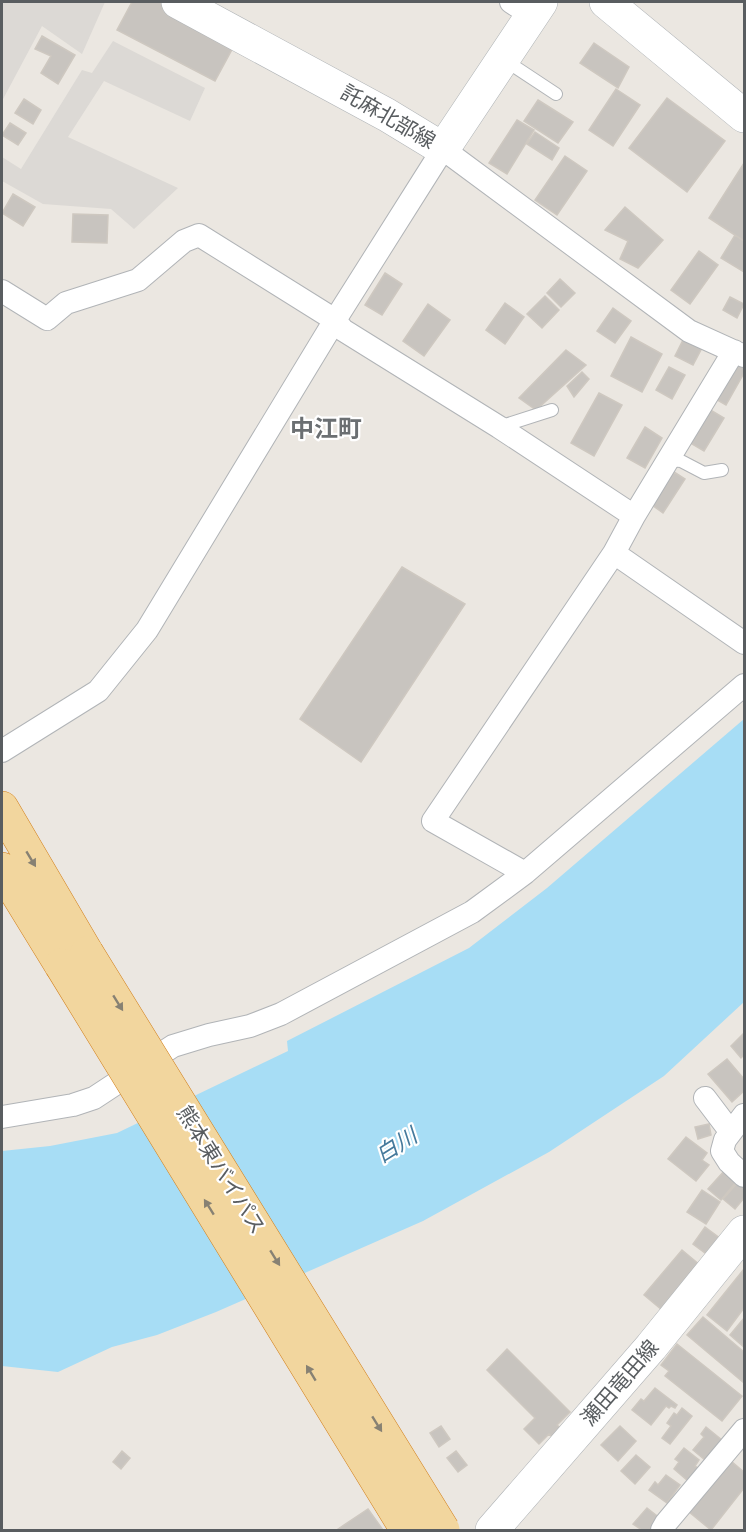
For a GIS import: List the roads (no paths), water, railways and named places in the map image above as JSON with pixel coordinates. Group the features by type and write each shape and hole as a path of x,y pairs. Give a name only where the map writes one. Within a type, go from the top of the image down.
{"highway":[{"name":"熊本東バイパス","path":"2,808 74,959 407,1530"},
{"name":"熊本東バイパス","path":"2,869 74,959 443,1530"}],"main road":[{"name":"託麻北部線","path":"178,2 387,115 443,149 502,59 528,6"},
{"path":"606,2 744,116"},
{"name":"瀬田竜田線","path":"492,1530 651,1347 744,1232"}],"street":[{"path":"2,751 98,691 147,630 335,320 443,149 688,331 739,354 668,459 614,553 433,821 525,873"},
{"path":"2,291 47,319 66,303 138,280 184,241 199,236 335,320 343,330 499,427 634,516"},
{"path":"614,553 744,643"},
{"path":"2,1117 73,1105 94,1098 173,1046 250,1026 281,1014 472,912 525,873 744,685"},
{"path":"705,1098 737,1123 725,1140 723,1151 729,1162 744,1176"},
{"path":"662,1530 744,1430"}],"lane":[{"path":"502,59 556,94"},
{"path":"499,427 552,410"},
{"path":"668,459 681,461 704,473 722,470"}],"water":[{"name":"白川","path":"744,719 744,1002 664,1076 549,1152 423,1221 216,1312 157,1335 112,1347 58,1372 2,1366 2,1151 50,1146 117,1133 288,1051 287,1041 469,948 547,888"}],"district":[{"name":"中江町","path":"326,429"}]}
